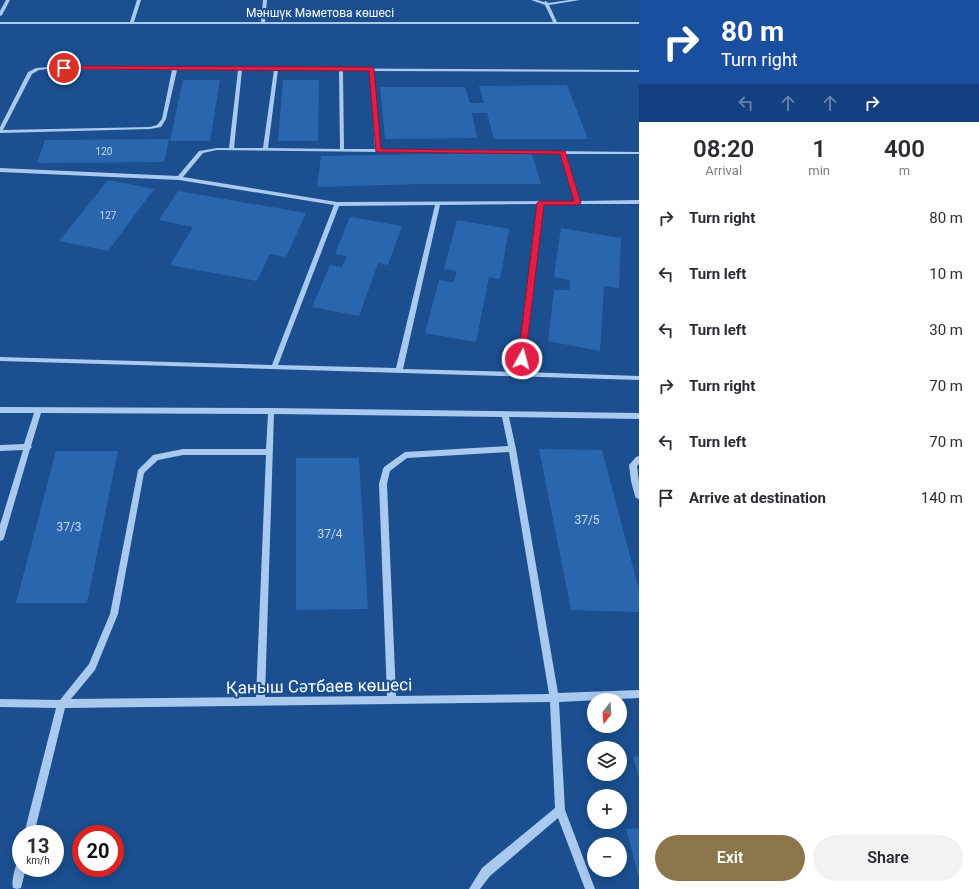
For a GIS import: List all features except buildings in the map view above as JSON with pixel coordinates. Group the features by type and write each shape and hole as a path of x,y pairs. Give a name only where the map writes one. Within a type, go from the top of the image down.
{"street":[{"path":"0,15 8,0"},
{"path":"132,23 139,0"},
{"path":"263,23 265,0"},
{"path":"533,0 546,2 578,0"},
{"path":"546,2 556,23"},
{"name":"Мәншүк Мәметова көшесі","path":"0,23 639,23"},
{"path":"175,68 164,119 159,126 150,128 0,132 30,74 38,69 48,68 175,68 276,68 639,71"},
{"path":"231,150 240,68"},
{"path":"265,150 276,68"},
{"path":"341,69 342,150"},
{"path":"372,69 378,151"},
{"path":"179,178 201,152 217,149 639,153"},
{"path":"563,152 578,203"},
{"path":"0,170 179,178 337,204 639,202"},
{"path":"520,374 540,203"},
{"path":"274,367 337,204"},
{"path":"399,371 438,204"},
{"path":"0,359 639,378"},
{"path":"0,410 271,411 639,416"},
{"path":"0,538 38,410"},
{"path":"260,702 271,411"},
{"path":"505,415 554,698 560,810 590,889"},
{"path":"0,448 28,447"},
{"path":"392,700 383,484 387,469 405,455 512,449"},
{"path":"31,825 62,704 92,667 114,614 140,472 156,457 183,452 270,452"},
{"path":"639,459 633,465 634,481 639,496"},
{"name":"Қаныш Сәтбаев көшесі","path":"0,704 554,698 639,694"},
{"path":"474,889 486,872 560,810"},
{"path":"16,884 18,877"}],"route":[{"path":"64,68 372,69 378,151 563,152 578,203 540,203 522,359"}]}
